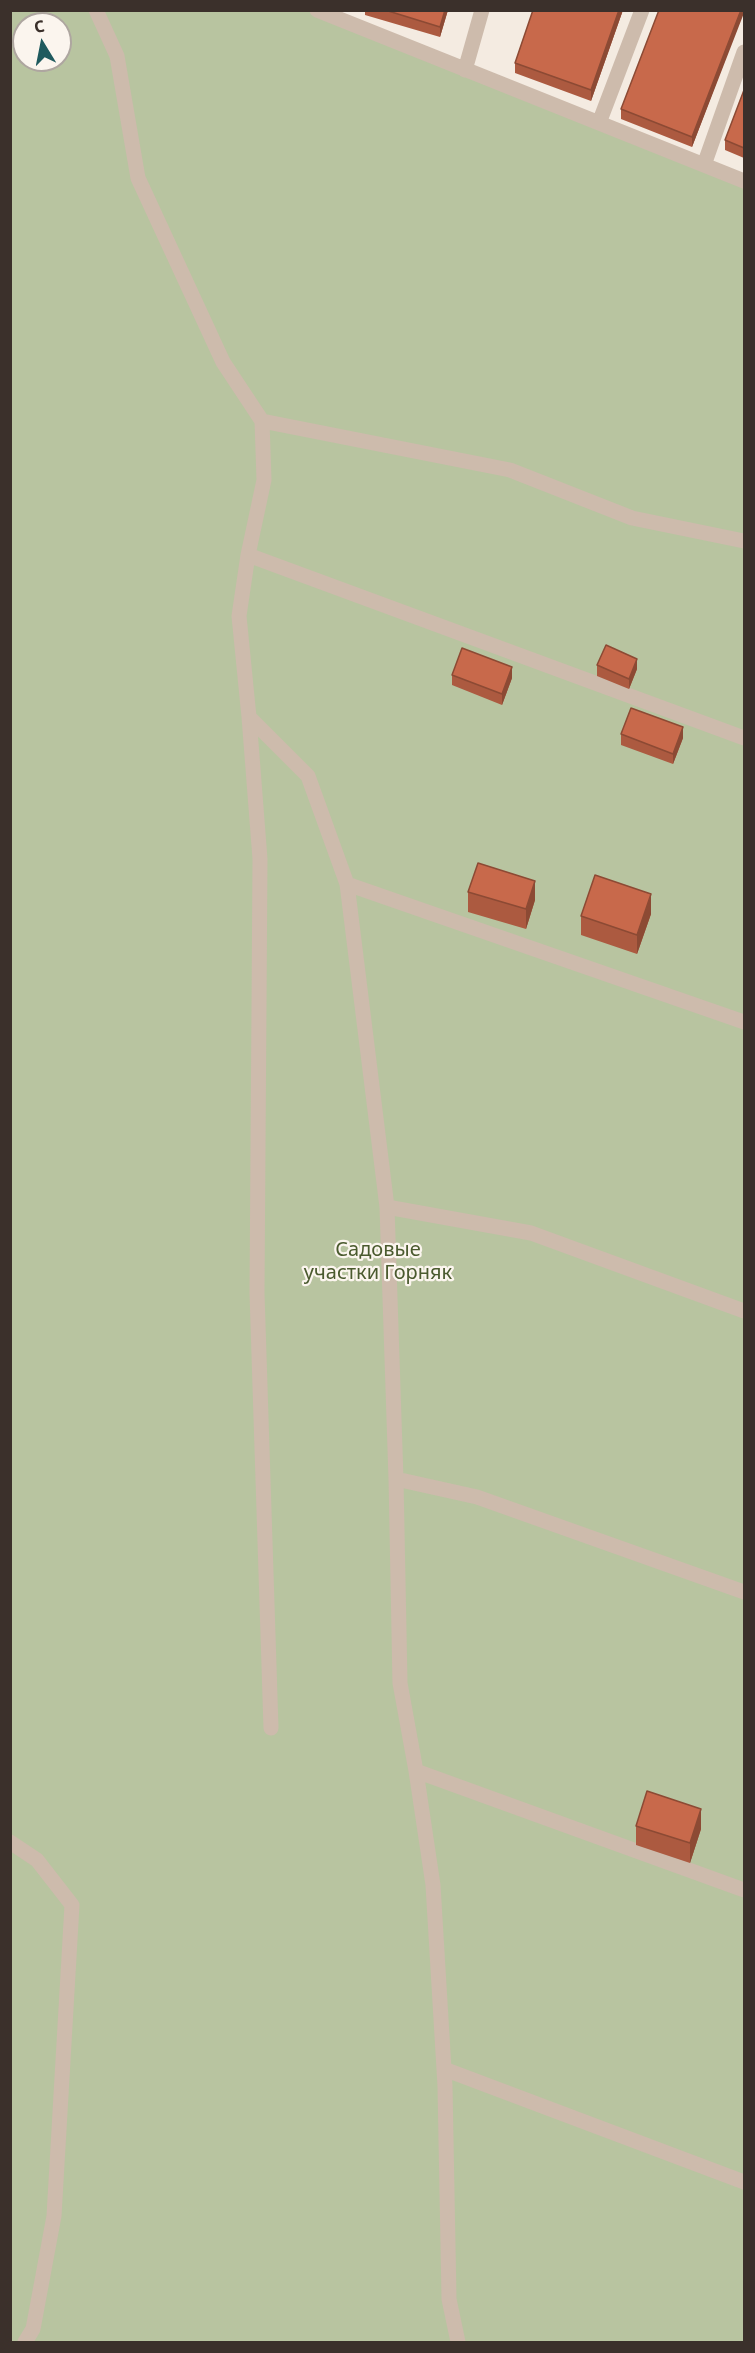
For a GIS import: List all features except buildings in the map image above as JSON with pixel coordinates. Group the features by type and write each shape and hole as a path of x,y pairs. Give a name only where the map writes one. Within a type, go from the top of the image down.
{"lane":[{"path":"96,10 117,56 138,177 223,362 262,421 264,480 248,555 239,616 261,859 257,1293 271,1728"},
{"path":"317,10 344,16 465,70 744,181"},
{"path":"465,70 482,10"},
{"path":"599,123 642,10"},
{"path":"704,165 744,52"},
{"path":"262,421 510,470 632,518 744,542"},
{"path":"248,555 744,738"},
{"path":"249,717 308,776 347,884 387,1207 400,1683 433,1885 444,2069 448,2300 458,2343"},
{"path":"347,884 744,1022"},
{"path":"387,1207 531,1233 744,1311"},
{"path":"396,1479 477,1497 744,1592"},
{"path":"416,1771 744,1890"},
{"path":"10,1842 37,1860 72,1905 54,2216 33,2329 25,2343"},
{"path":"444,2069 744,2182"}],"green space":[{"name":"Садовые участки Горняк","path":"11,11 317,11 744,181 744,2342 11,2342"}]}
